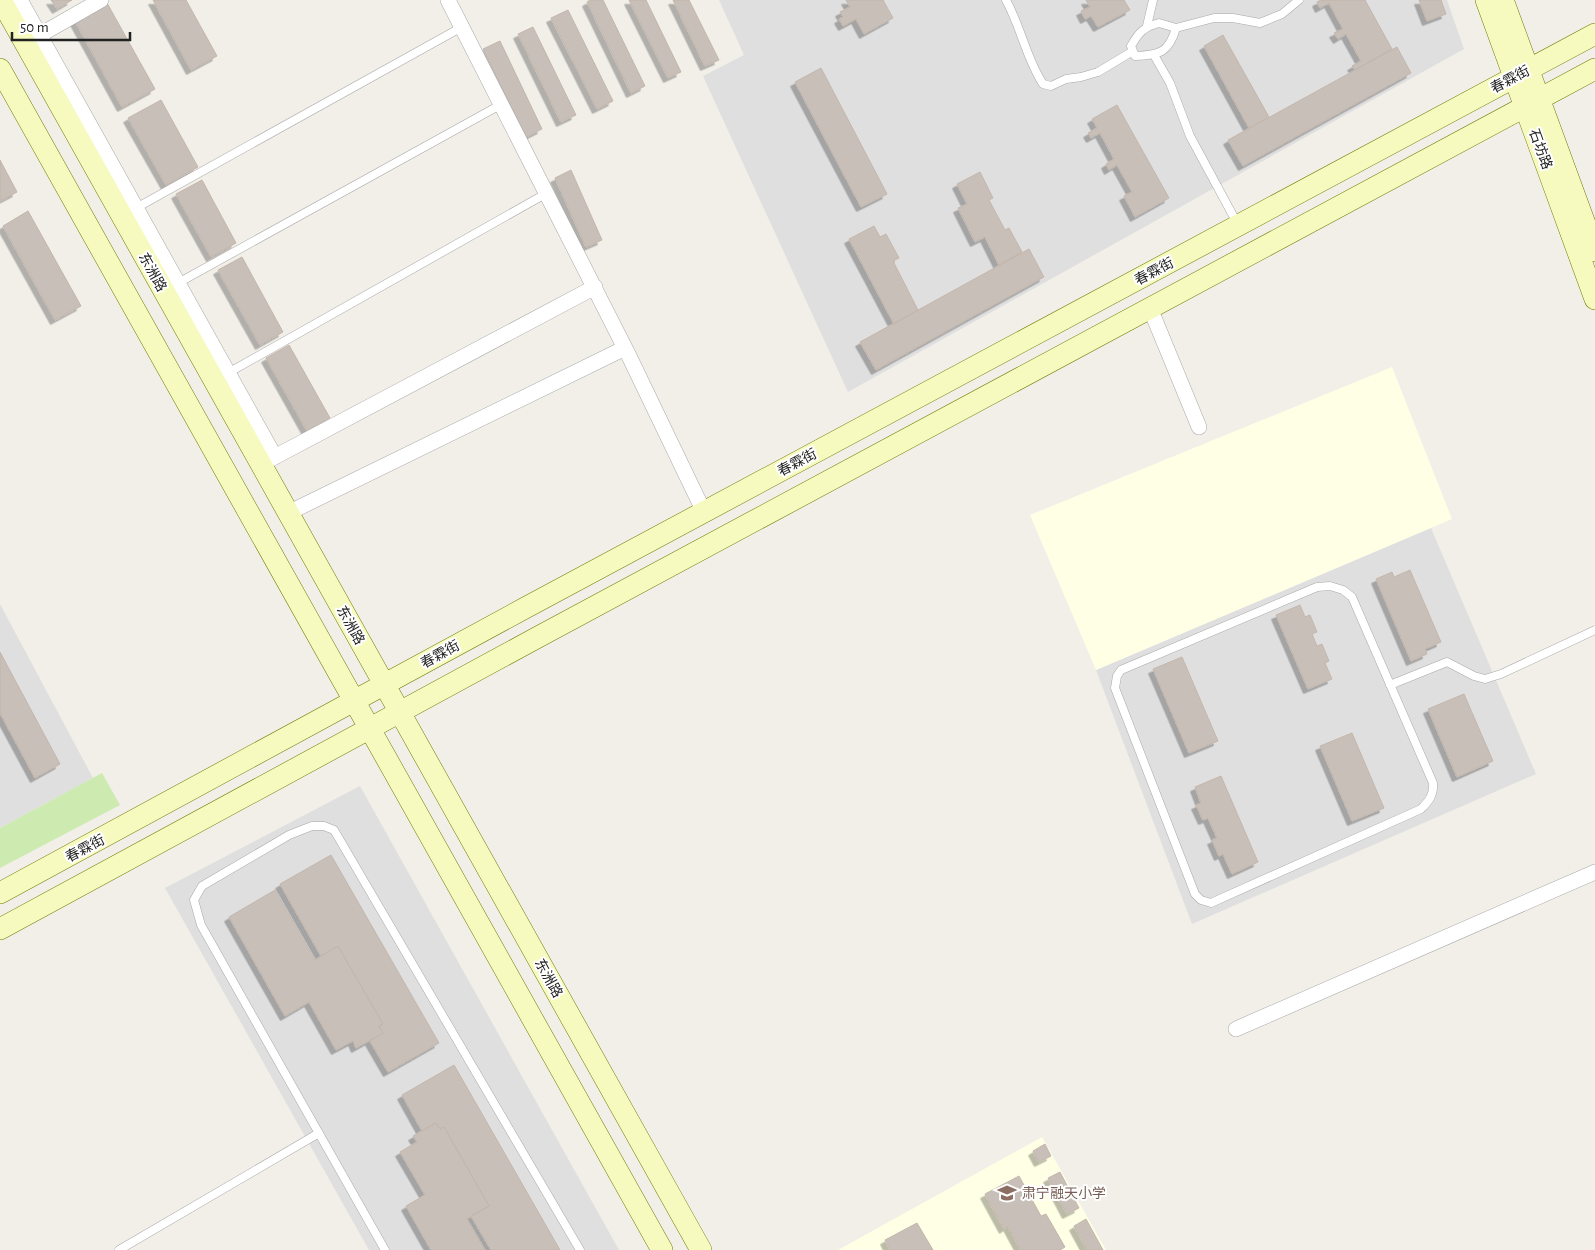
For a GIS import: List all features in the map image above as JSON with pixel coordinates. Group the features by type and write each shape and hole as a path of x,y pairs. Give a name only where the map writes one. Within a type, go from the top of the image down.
{"main road":[{"name":"东洲路","path":"1,0 32,40 268,460 288,513 701,1250"},
{"name":"石坊路","path":"1486,0 1521,73 1532,103 1595,299"},
{"name":"石坊路","path":"1503,0 1521,73"},
{"name":"春霖街","path":"0,893 704,512 1595,34"},
{"path":"0,69 662,1250"},
{"path":"0,929 1595,69"},
{"name":"石坊路","path":"1532,103 1595,251"}],"street":[{"path":"20,0 32,40 136,208 228,373 268,460 595,287"},
{"path":"32,40 102,0"},
{"path":"454,2 462,27 626,348 704,512"},
{"path":"1150,308 1199,427"},
{"path":"288,513 626,348"},
{"path":"1236,1029 1595,872"}],"lane":[{"path":"1006,0 1024,38 1032,68 1043,84 1051,86 1066,79 1098,72 1133,51"},
{"path":"1148,26 1153,0"},
{"path":"1176,28 1173,41 1166,48 1154,55 1135,56 1131,46 1138,35 1148,26 1159,23 1176,28 1214,18 1234,18 1260,23 1282,14 1299,0"},
{"path":"136,208 462,27"},
{"path":"1154,55 1170,83 1190,136 1238,225"},
{"path":"178,283 502,104"},
{"path":"228,373 547,193"},
{"path":"1330,586 1343,590 1352,597 1390,685 1433,783 1430,800 1421,809 1211,903 1201,900 1196,894 1115,688 1117,676 1121,670 1317,587 1330,586"},
{"path":"1390,685 1447,662 1474,676 1485,679 1501,674 1595,630"},
{"path":"385,1250 201,924 194,900 202,886 289,835 312,826 324,826 334,830 580,1250"},
{"path":"118,1250 319,1133"}],"shaded area":[{"path":"719,0 1447,0 1464,49 848,392 703,76 744,55"},
{"path":"1392,367 1452,519 1096,670 1030,515"},
{"path":"1431,528 1536,774 1192,924 1096,670"},
{"path":"0,604 93,778 0,828"},
{"path":"360,786 619,1250 369,1250 165,888"},
{"name":"肃宁融天小学","path":"1042,1137 1106,1250 838,1250"}],"green space":[{"path":"102,773 120,805 0,868 0,828"}],"building":[{"path":"51,0 72,0 57,9"},
{"path":"153,0 186,0 217,56 191,70"},
{"path":"590,0 603,0 645,86 631,93 587,2"},
{"path":"629,0 646,0 681,72 668,78"},
{"path":"673,0 689,0 719,60 705,66"},
{"path":"846,0 883,0 893,18 864,34 856,19 843,26 839,19 843,17 840,12 850,7"},
{"path":"1086,0 1124,0 1130,10 1098,27 1091,16 1085,19 1081,11 1090,7"},
{"path":"1321,0 1365,0 1392,49 1355,70 1352,66 1361,61 1346,34 1338,39 1334,33 1343,29 1329,3 1320,8 1317,2"},
{"path":"1419,0 1441,0 1446,14 1427,21"},
{"path":"107,3 155,89 122,107 75,21"},
{"path":"568,10 613,101 597,109 551,18"},
{"path":"533,27 576,115 561,122 518,34"},
{"path":"1223,35 1269,117 1249,128 1204,46"},
{"path":"500,41 542,129 526,137 483,49"},
{"path":"1397,47 1411,73 1243,166 1228,140"},
{"path":"821,68 887,194 861,207 795,82"},
{"path":"161,100 198,167 166,185 128,118"},
{"path":"1117,105 1169,198 1135,217 1124,196 1132,192 1117,165 1109,170 1106,164 1114,159 1100,133 1091,138 1088,133 1097,128 1092,119"},
{"path":"0,160 17,192 0,201"},
{"path":"571,170 602,240 586,247 555,178"},
{"path":"980,172 993,198 989,200 1005,230 1009,228 1022,252 999,265 985,237 975,242 958,208 967,204 957,184"},
{"path":"202,180 236,243 211,257 176,194"},
{"path":"28,211 81,306 55,320 3,226"},
{"path":"874,226 880,237 886,234 899,258 893,261 918,310 894,324 849,239"},
{"path":"1029,249 1044,277 876,370 860,342"},
{"path":"242,257 283,332 260,345 218,270"},
{"path":"289,345 330,418 307,431 266,358"},
{"path":"1410,570 1441,642 1425,649 1427,654 1411,661 1376,579 1392,572 1394,577"},
{"path":"1300,605 1305,617 1310,615 1317,632 1312,634 1317,646 1322,644 1329,661 1325,663 1332,679 1308,689 1276,615"},
{"path":"0,652 60,764 35,778 0,713"},
{"path":"1182,657 1218,741 1189,753 1153,669"},
{"path":"1464,694 1493,761 1457,777 1428,709"},
{"path":"1352,733 1384,808 1352,821 1320,746"},
{"path":"1221,776 1258,862 1232,874 1223,854 1219,856 1212,840 1217,838 1208,818 1203,820 1196,805 1201,803 1195,787"},
{"path":"331,855 439,1043 388,1072 370,1041 383,1033 379,1026 383,1024 338,946 321,956 280,884"},
{"path":"275,890 315,960 338,946 383,1024 379,1026 383,1033 356,1048 353,1041 336,1050 309,1002 285,1016 229,917"},
{"path":"454,1065 560,1250 491,1250 471,1216 489,1206 444,1127 440,1129 436,1123 422,1131 402,1095"},
{"path":"436,1123 440,1129 444,1127 489,1206 467,1219 485,1250 431,1250 406,1206 425,1195 400,1152 417,1142 413,1136"},
{"path":"1045,1144 1051,1156 1039,1162 1033,1151"},
{"path":"1060,1172 1079,1208 1067,1214 1048,1178"},
{"path":"1019,1176 1041,1216 1046,1214 1065,1247 1060,1250 1021,1250 1008,1226 1004,1229 985,1194"},
{"path":"1086,1219 1103,1250 1087,1250 1074,1226"},
{"path":"917,1223 933,1250 890,1250 885,1240"}],"place":[{"name":"肃宁融天小学","path":"1007,1193"}]}
